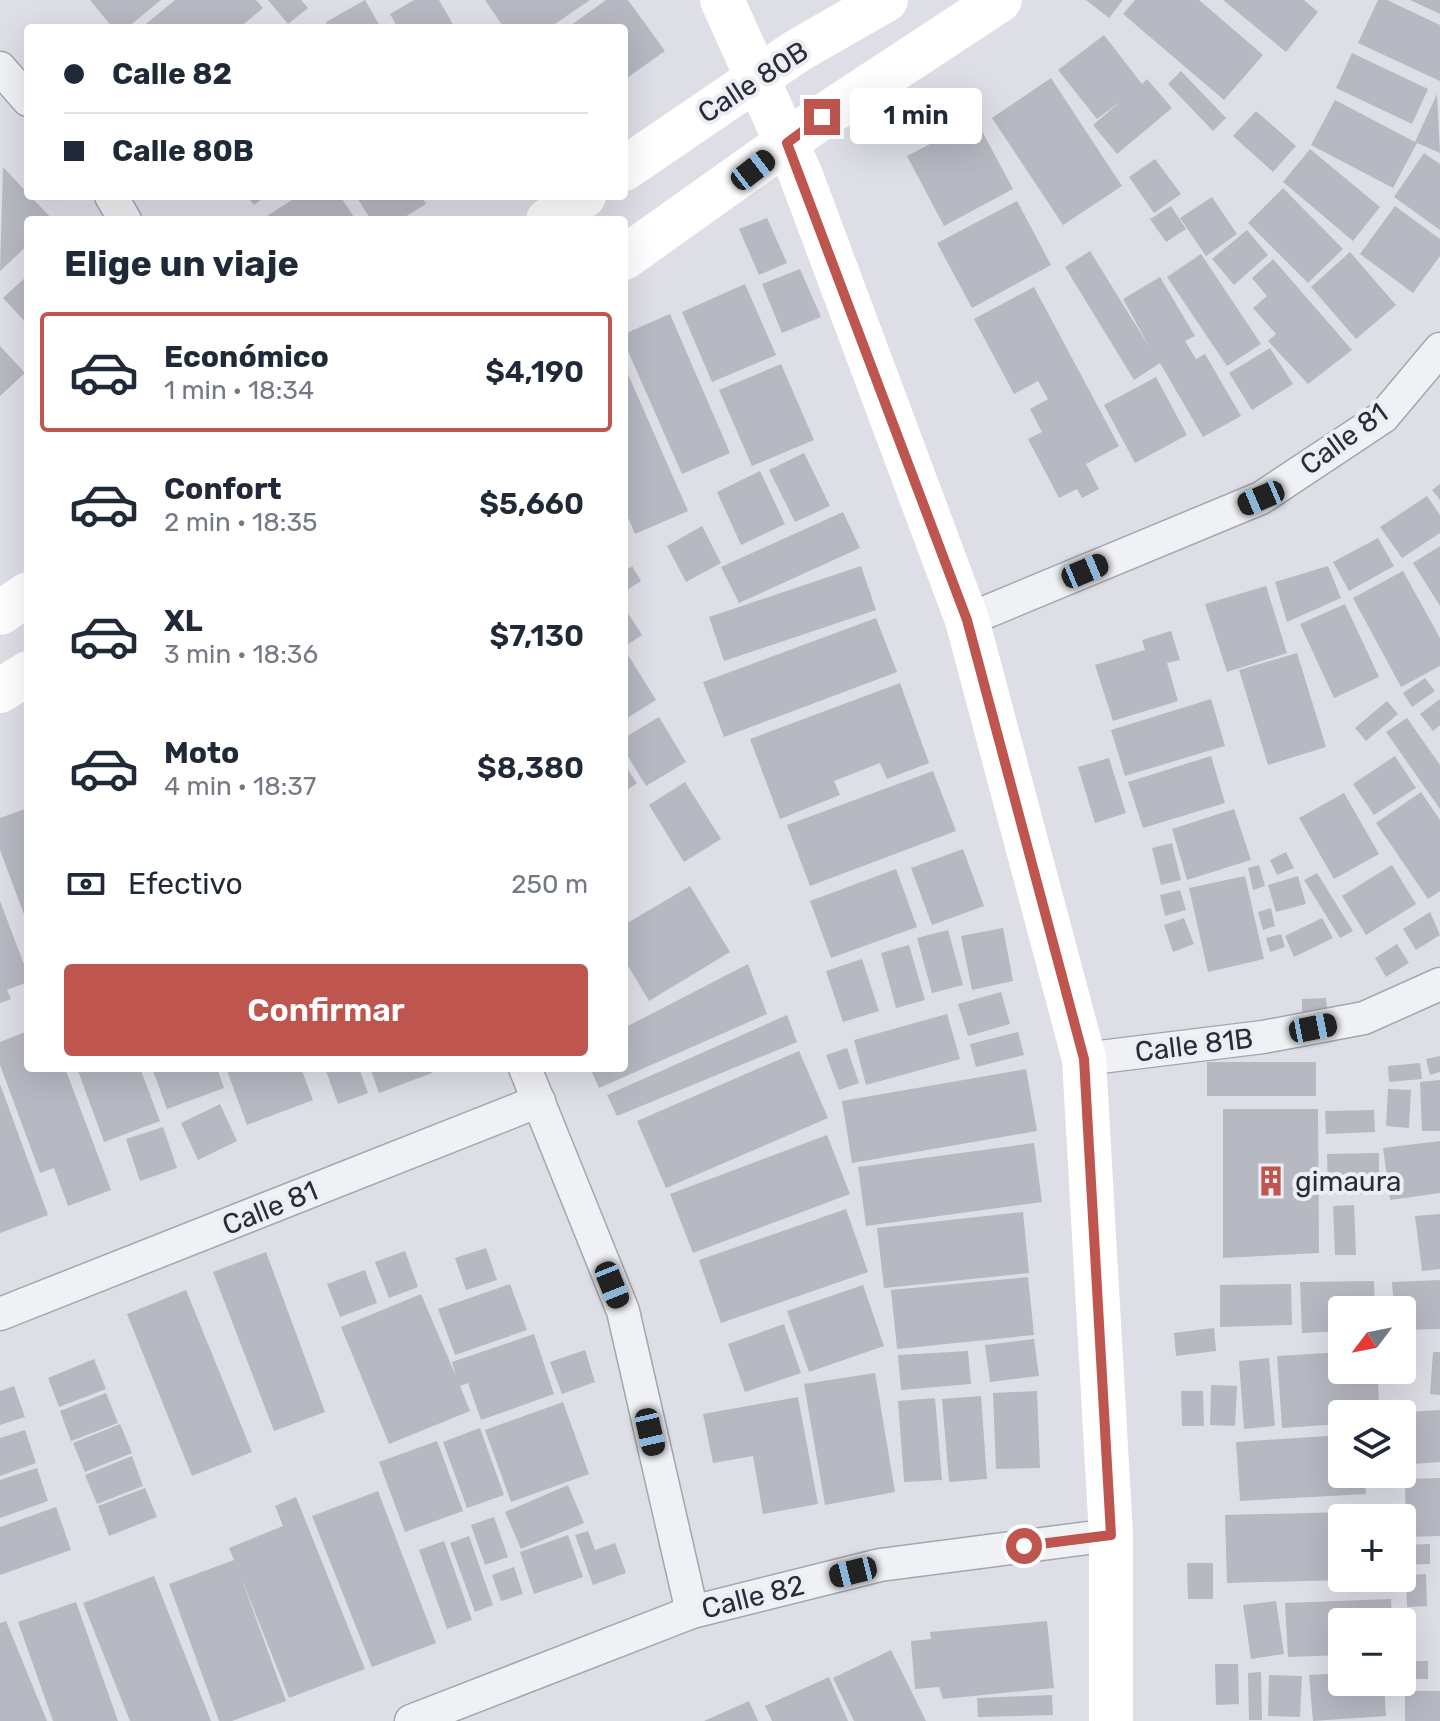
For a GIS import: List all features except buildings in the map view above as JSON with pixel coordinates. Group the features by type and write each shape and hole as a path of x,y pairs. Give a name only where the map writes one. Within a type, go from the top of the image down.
{"street":[{"path":"722,0 787,143 967,620 1084,1059 1111,1535 1111,1721"},
{"name":"Calle 80B","path":"628,166 758,78 886,0"},
{"path":"628,255 787,143 1000,0"},
{"path":"0,68 24,95"},
{"path":"554,216 578,200"},
{"name":"Calle 81","path":"967,620 1261,498 1383,417 1440,349"},
{"path":"0,613 24,597"},
{"path":"0,691 24,676"},
{"name":"Calle 81B","path":"1084,1059 1263,1037 1364,1018 1440,984"},
{"path":"527,1072 623,1311 692,1612"},
{"name":"Calle 81","path":"0,1314 539,1101"},
{"name":"Calle 82","path":"411,1721 692,1612 880,1565 1111,1535"}],"place":[{"name":"gimaura","path":"1271,1181"}],"route":[{"path":"822,117 787,143 967,620 1084,1059 1111,1535 1024,1546"}]}
